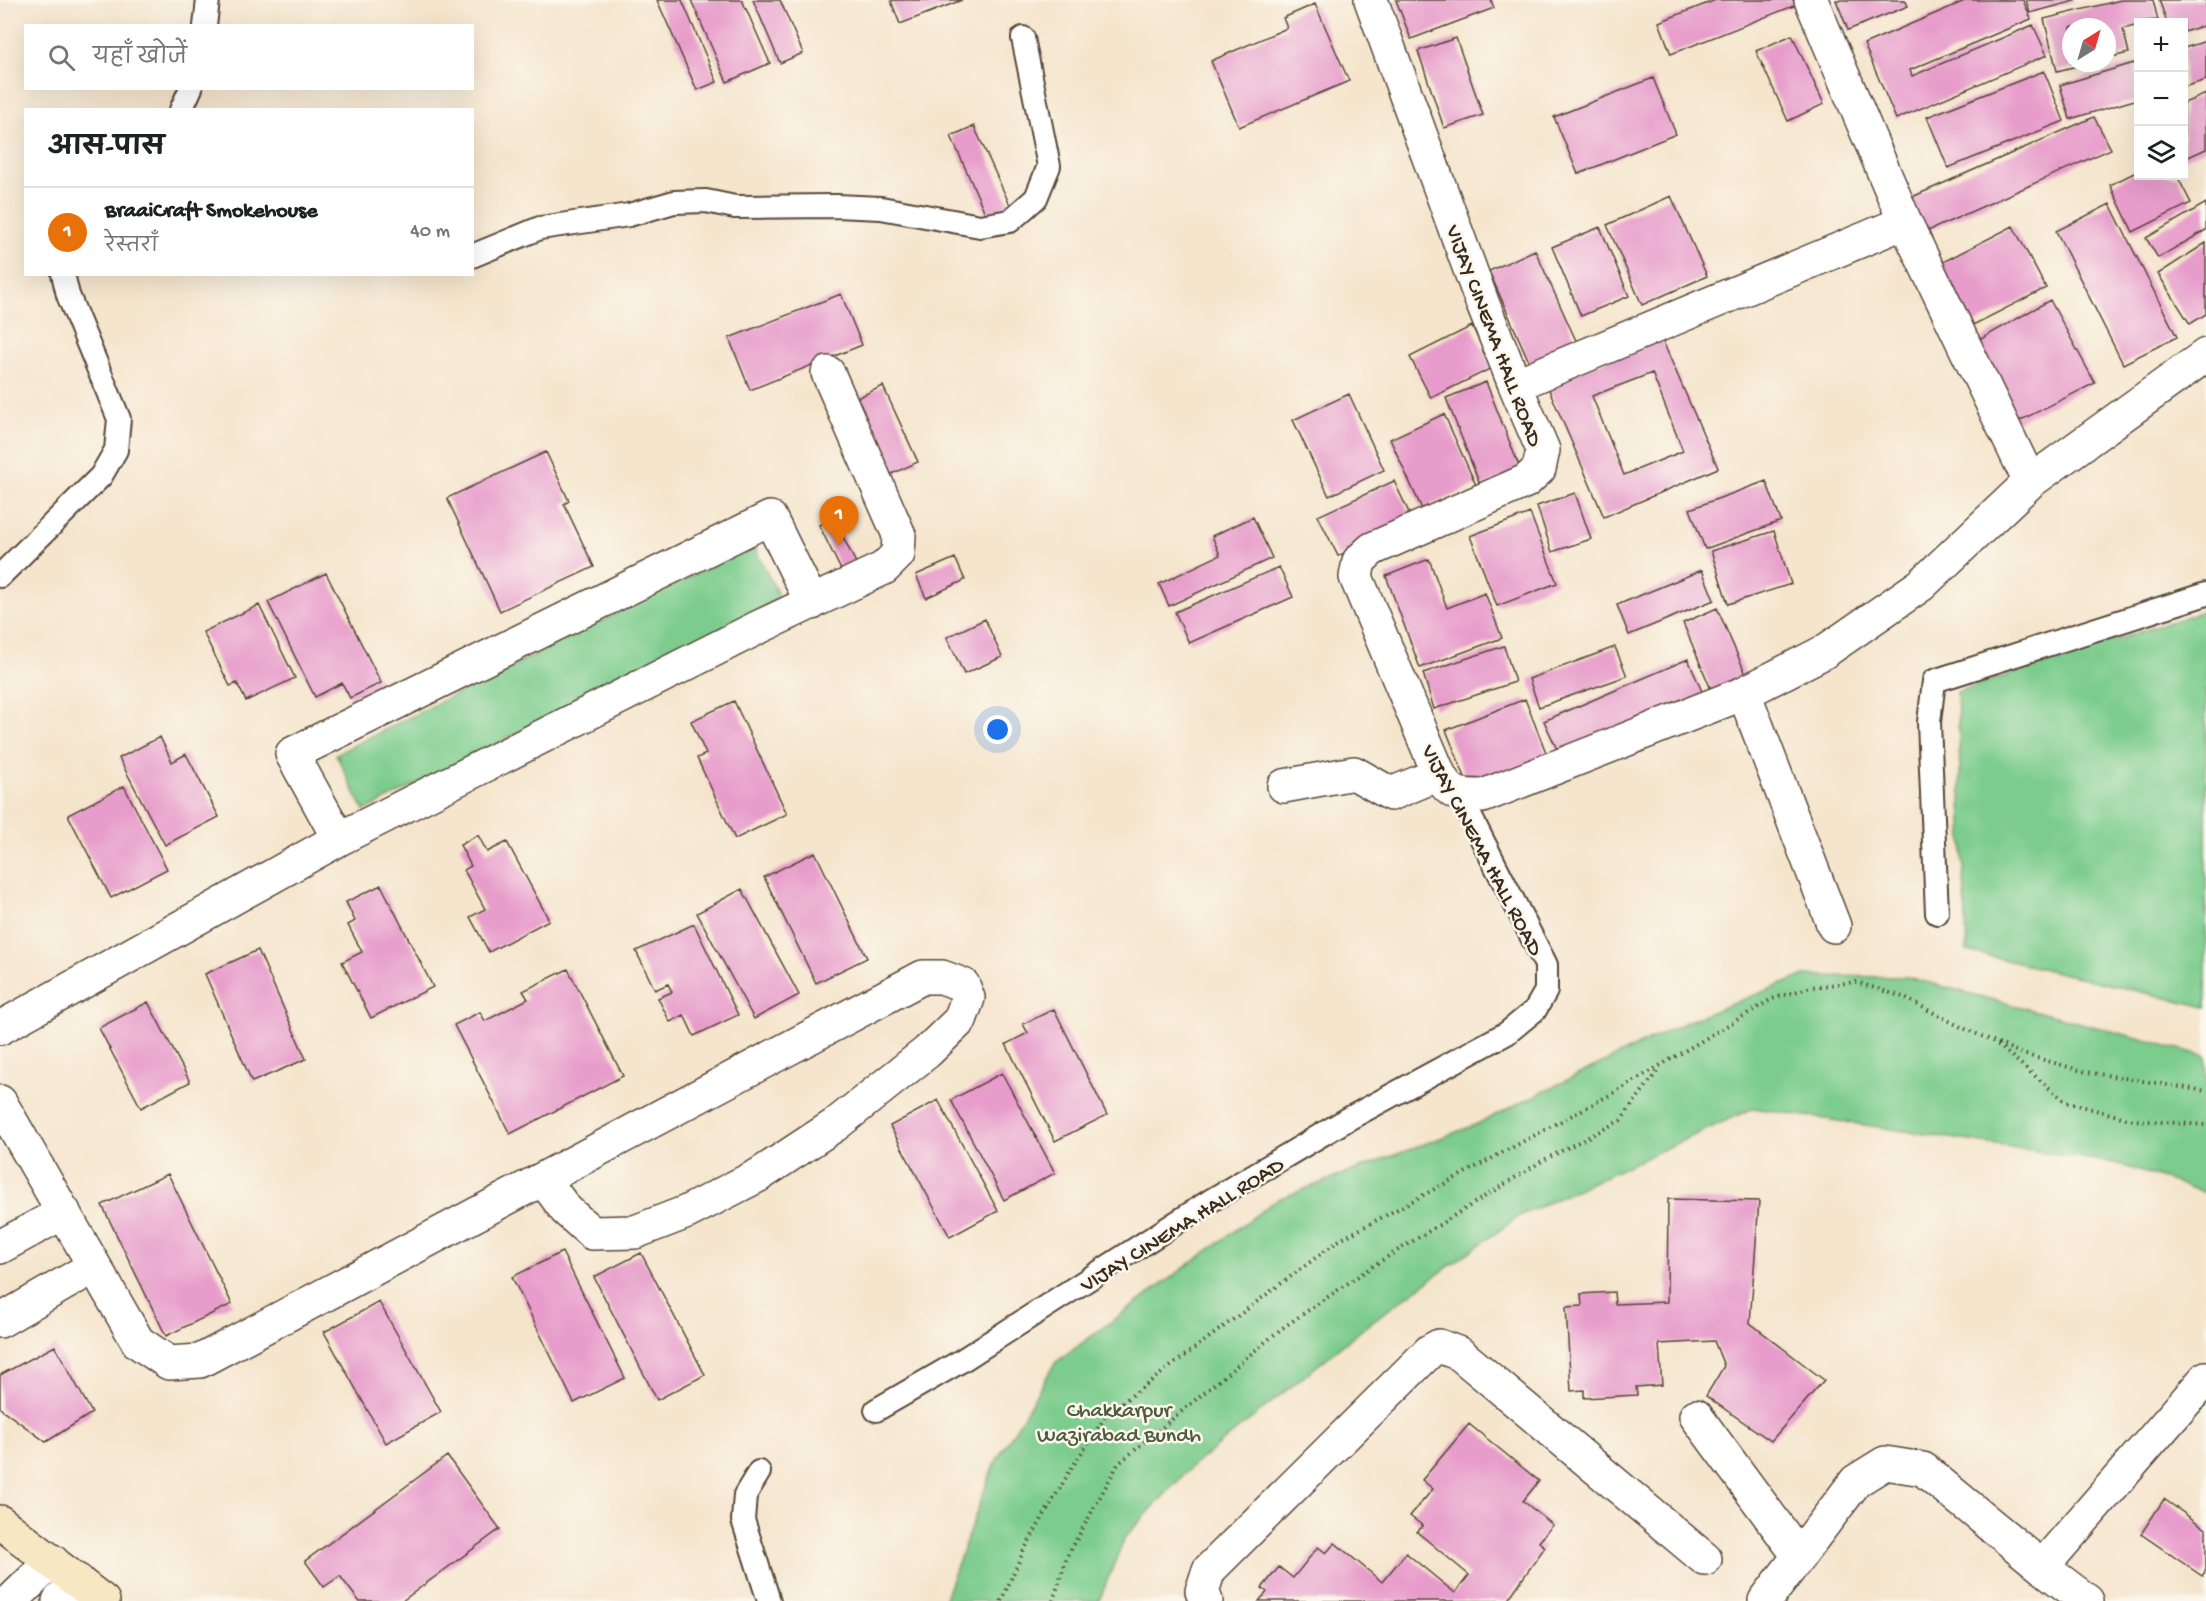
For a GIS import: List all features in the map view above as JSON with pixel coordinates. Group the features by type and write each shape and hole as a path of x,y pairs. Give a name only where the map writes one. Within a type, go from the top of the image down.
{"main road":[{"path":"0,1522 52,1561 69,1591 103,1601"}],"street":[{"name":"VIJAY CINEMA HALL ROAD","path":"1371,0 1515,385 1543,450 1539,469 1526,481 1372,549 1359,561 1356,577 1450,785"},
{"path":"1811,0 1905,222 2030,482"},
{"path":"1515,385 1905,222"},
{"path":"1284,786 1354,773 1391,794 1450,785 1483,796 1744,693 1824,652 1921,585 2030,482 2206,355"},
{"path":"0,1028 339,839 757,628 884,568 898,554 899,535 828,372"},
{"path":"339,839 292,754 770,518 812,603"},
{"path":"1744,693 1834,926"},
{"path":"0,1102 138,1342 169,1363 201,1361 543,1179 923,977 942,977 963,985 968,998 960,1020 927,1052 835,1125 759,1175 687,1212 635,1232 592,1233 566,1210 543,1179"},
{"path":"0,1247 64,1212"},
{"path":"0,1321 93,1267"},
{"path":"1206,1601 1202,1591 1209,1570 1430,1351 1439,1346 1460,1354 1706,1559"},
{"path":"2042,1568 2206,1378"},
{"path":"1696,1416 1799,1556"},
{"path":"1765,1601 1856,1481 1885,1463 1923,1469 2042,1568 2087,1601"},
{"path":"11,1601 52,1561"}],"lane":[{"path":"205,24 208,0"},
{"path":"474,255 540,228 629,215 674,202 706,201 735,207 881,208 980,226 1010,221 1036,198 1049,166 1023,38"},
{"path":"182,108 190,90"},
{"path":"0,576 100,476 116,450 119,419 68,295 63,276"},
{"path":"1937,913 1929,722 1934,681 2206,594"},
{"name":"VIJAY CINEMA HALL ROAD","path":"876,1410 961,1361 1210,1201 1348,1119 1507,1033 1535,1010 1546,991 1546,965 1450,785"},
{"path":"759,1472 745,1495 743,1520 768,1601"}],"path":[{"path":"1001,1601 1024,1550 1071,1469 1107,1414 1338,1241 1661,1066 1772,999 1811,987 1856,982 1903,997 2023,1054 2086,1072 2206,1091"},
{"path":"1993,1041 2066,1102 2133,1120 2206,1125"},
{"path":"1053,1601 1067,1557 1118,1464 1281,1329 1376,1264 1542,1161 1621,1120 1661,1066"}],"green space":[{"path":"753,545 780,599 364,811 336,754"},
{"path":"2206,610 2206,1007 1967,951 1957,692"},
{"name":"Chakkarpur Wazirabad Bundh","path":"1803,976 1907,977 2206,1056 2206,1193 2115,1163 1753,1108 1521,1215 1374,1320 1190,1468 1125,1537 1099,1601 944,1601 994,1465 1055,1363 1278,1199 1475,1125 1686,1022"}],"building":[{"path":"657,0 682,0 717,82 697,90"},
{"path":"691,0 742,0 770,63 727,82"},
{"path":"753,0 780,0 803,53 780,63"},
{"path":"962,0 900,24 891,1"},
{"path":"1396,0 1491,0 1494,8 1411,39"},
{"path":"1716,0 1794,0 1796,5 1671,54 1659,22"},
{"path":"1836,0 1905,0 1908,6 1848,30"},
{"path":"1967,0 2023,0 2031,19 1910,70 1912,76 2033,25 2047,55 1896,119 1864,44"},
{"path":"2026,0 2075,0 2075,1 2030,13"},
{"path":"2121,0 2153,0 2158,18 2134,18 2134,26 2123,29 2129,53 2116,56 2116,18 2062,18 2062,70 2057,71 2044,19"},
{"path":"2159,0 2206,0 2206,25 2188,31 2188,18 2166,18"},
{"path":"1315,4 1349,81 1239,127 1211,61 1287,28 1283,18"},
{"path":"1792,35 1824,104 1788,121 1756,51"},
{"path":"1456,38 1483,115 1444,128 1418,51"},
{"path":"2206,41 2206,80 2188,86 2188,72 2188,47"},
{"path":"2134,63 2134,100 2070,119 2060,85 2104,72 2116,72 2116,68"},
{"path":"2044,71 2064,121 1948,168 1927,117"},
{"path":"1653,78 1676,134 1578,174 1554,117"},
{"path":"2206,94 2206,149 2188,157 2188,126 2188,101"},
{"path":"2094,117 2111,149 1919,235 1903,201"},
{"path":"974,126 1014,214 990,224 951,136"},
{"path":"2134,173 2134,180 2179,180 2191,203 2133,232 2110,185"},
{"path":"1671,196 1707,276 1642,305 1607,225"},
{"path":"2206,203 2206,230 2158,258 2146,238"},
{"path":"2110,204 2177,337 2123,364 2056,231"},
{"path":"2013,226 2046,288 1969,327 1937,265"},
{"path":"1600,227 1629,296 1581,316 1552,247"},
{"path":"2206,243 2206,314 2190,324 2158,274"},
{"path":"1535,250 1578,345 1531,366 1489,271"},
{"path":"841,294 862,345 750,390 729,338"},
{"path":"2050,300 2095,383 2011,425 1972,344"},
{"path":"1472,326 1492,368 1431,398 1410,357"},
{"path":"1661,337 1718,468 1604,517 1547,385","holes":["1652,373 1683,451 1624,475 1592,396"]},
{"path":"1486,382 1521,471 1481,487 1446,398"},
{"path":"883,386 918,462 885,477 850,401"},
{"path":"1349,394 1384,470 1329,496 1293,420"},
{"path":"1444,414 1476,485 1422,509 1390,439"},
{"path":"546,452 569,501 564,504 594,567 500,611 447,498"},
{"path":"1394,481 1413,521 1338,556 1318,516"},
{"path":"1766,481 1781,521 1705,549 1690,509"},
{"path":"1575,493 1591,539 1552,552 1537,506"},
{"path":"1530,513 1557,583 1497,606 1470,536"},
{"path":"1253,517 1272,558 1169,606 1159,584 1220,555 1212,536"},
{"path":"834,519 858,567 843,574 819,525"},
{"path":"1774,531 1791,584 1728,604 1711,551"},
{"path":"955,558 965,580 926,598 916,575"},
{"path":"1429,559 1447,608 1485,593 1502,638 1420,668 1386,576"},
{"path":"1279,567 1293,597 1189,643 1175,612"},
{"path":"1702,570 1714,600 1629,635 1617,605"},
{"path":"326,573 381,683 350,698 342,683 315,697 268,602"},
{"path":"259,605 295,678 246,701 237,683 230,686 203,632"},
{"path":"1717,608 1748,679 1713,694 1683,623"},
{"path":"985,619 1002,657 964,674 947,637"},
{"path":"1504,646 1515,682 1434,709 1423,673"},
{"path":"1615,647 1627,676 1539,707 1529,679"},
{"path":"1688,659 1704,696 1561,758 1544,721"},
{"path":"1525,699 1549,760 1471,792 1446,730"},
{"path":"734,701 787,814 735,839 697,758 706,754 691,721"},
{"path":"160,737 172,762 186,754 219,817 165,845 119,758"},
{"path":"124,786 167,869 111,898 68,815"},
{"path":"478,835 487,852 507,842 549,920 489,952 470,917 485,909 464,870 471,866 460,845"},
{"path":"815,852 867,958 816,983 764,877"},
{"path":"381,885 433,987 371,1018 342,962 362,952 348,925 355,921 346,902"},
{"path":"742,889 799,995 754,1019 697,913"},
{"path":"694,924 738,1015 694,1036 684,1015 670,1022 658,998 672,992 668,984 655,990 636,951"},
{"path":"258,950 306,1059 252,1082 205,974"},
{"path":"568,969 623,1076 510,1134 454,1025 480,1012 485,1021 528,999 523,991"},
{"path":"148,1002 190,1082 141,1108 99,1028"},
{"path":"1054,1009 1107,1115 1055,1141 1006,1044 1028,1033 1023,1024"},
{"path":"1002,1073 1055,1173 1004,1200 951,1100"},
{"path":"938,1100 998,1211 950,1237 890,1126"},
{"path":"168,1174 232,1304 166,1336 102,1205"},
{"path":"1668,1199 1759,1201 1750,1323 1824,1380 1771,1441 1706,1396 1724,1366 1714,1341 1659,1344 1662,1385 1636,1387 1637,1395 1584,1398 1584,1390 1571,1391 1566,1307 1582,1306 1581,1294 1614,1292 1615,1304 1667,1302"},
{"path":"562,1252 625,1378 574,1403 512,1277"},
{"path":"641,1253 705,1375 657,1400 594,1277"},
{"path":"379,1302 441,1412 386,1443 324,1332"},
{"path":"55,1346 92,1413 46,1442 0,1408 0,1375"},
{"path":"1469,1424 1539,1481 1523,1501 1553,1525 1539,1542 1545,1547 1507,1601 1259,1601 1267,1592 1262,1588 1279,1567 1293,1578 1318,1547 1326,1553 1335,1543 1382,1582 1406,1553 1455,1593 1469,1575 1417,1532 1423,1526 1410,1516 1433,1489 1422,1480"},
{"path":"447,1456 500,1529 402,1601 359,1601 340,1576 324,1587 305,1561"},
{"path":"2164,1499 2206,1529 2206,1570 2202,1576 2141,1534"}],"place":[{"name":"BraaiCraft Smokehouse","path":"839,546"}]}
